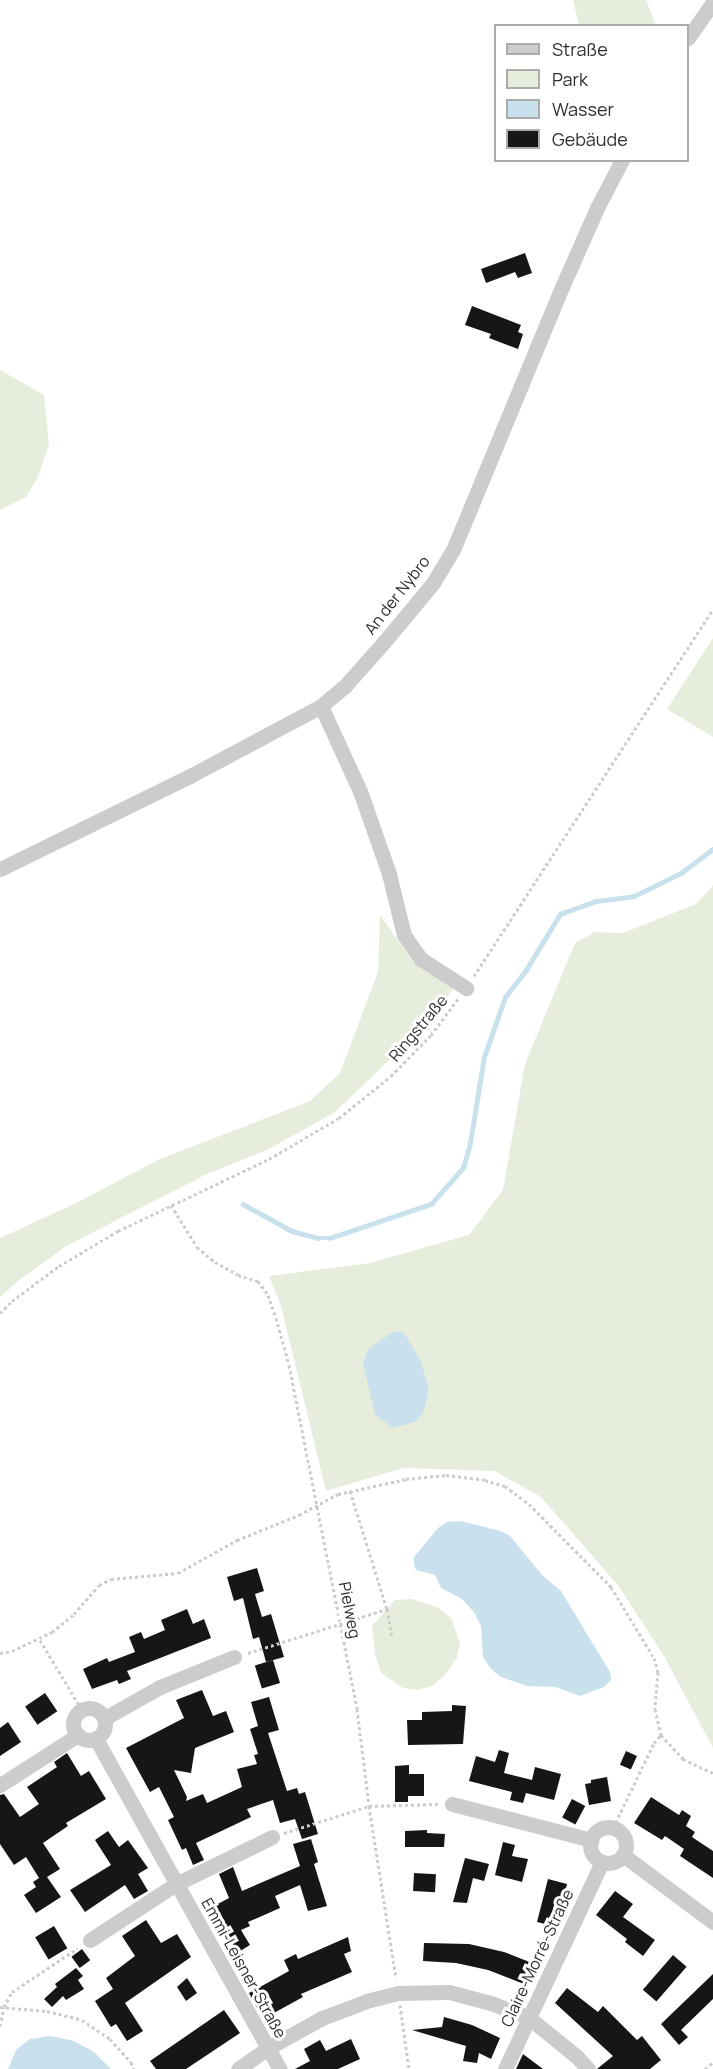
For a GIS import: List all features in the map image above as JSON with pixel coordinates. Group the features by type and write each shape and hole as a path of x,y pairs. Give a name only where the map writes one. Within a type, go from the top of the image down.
{"street":[{"path":"689,35 713,2"},
{"name":"An der Nybro","path":"0,869 189,776 321,706 344,687 384,642 433,582 453,550 562,287 597,207 621,162"},
{"path":"321,706 360,791 389,874 404,935 421,959 466,988"},
{"path":"105,1718 160,1687 234,1657"},
{"path":"92,1708 105,1718 104,1732 96,1739 86,1740 78,1735 73,1721 82,1710 92,1708"},
{"path":"0,1785 78,1735"},
{"name":"Emmi-Leisner-Straße","path":"96,1739 280,2069"},
{"path":"452,1803 591,1839"},
{"path":"614,1828 625,1840 623,1855 612,1863 602,1862 592,1854 591,1839 602,1829 614,1828"},
{"path":"90,1940 176,1884 272,1837"},
{"path":"623,1855 713,1922"},
{"name":"Claire-Morré-Straße","path":"505,2069 602,1862"},
{"path":"238,2069 268,2048 322,2018 370,2000 398,1993 449,1992 491,2003 528,2017 576,2056 588,2069"}],"path":[{"name":"Ringstraße","path":"0,1313 12,1300 58,1266 118,1231 269,1159 339,1118 391,1076 431,1035 466,988 713,609"},
{"name":"Pielweg","path":"171,1205 197,1247 215,1262 238,1275 258,1281 268,1295 289,1365 357,1708 369,1806 409,2069"},
{"path":"0,1653 12,1651 40,1640 74,1614 99,1585 111,1579 178,1573 219,1548 289,1520 316,1505 350,1491 406,1479 446,1475 485,1480 505,1486 529,1504 610,1587 654,1658 658,1683 655,1709 661,1735 683,1759 713,1773"},
{"path":"350,1491 387,1609 392,1638"},
{"path":"234,1657 387,1609"},
{"path":"40,1640 82,1710"},
{"path":"614,1828 654,1743 661,1735"},
{"path":"272,1837 369,1806 452,1803"},
{"path":"0,2026 2,2007 12,1992 90,1940"},
{"path":"2,2007 47,2011 82,2020 110,2039 131,2062 134,2069"},
{"path":"705,2069 713,2062"}],"green space":[{"path":"573,0 646,0 656,24 579,24"},
{"path":"0,370 44,395 49,444 38,477 26,497 0,510"},
{"path":"713,638 713,737 667,709"},
{"path":"713,885 713,1748 664,1656 617,1584 541,1497 494,1471 403,1468 326,1491 281,1306 269,1276 370,1263 469,1235 503,1190 525,1064 575,943 595,932 623,933 696,904"},
{"path":"380,915 414,963 455,987 421,1030 335,1112 269,1149 205,1175 68,1245 19,1280 0,1297 0,1238 76,1203 160,1159 310,1101 340,1073 378,972"},
{"path":"412,1599 437,1607 451,1618 460,1643 457,1658 445,1675 432,1686 417,1690 403,1688 381,1673 375,1654 372,1626 395,1600"}],"water":[{"path":"400,1331 406,1336 420,1359 429,1389 423,1413 415,1422 393,1428 375,1415 363,1363 368,1349 393,1332"},
{"path":"460,1521 501,1531 510,1536 543,1576 561,1591 610,1672 611,1680 604,1687 580,1696 555,1687 527,1686 501,1677 491,1669 483,1657 481,1626 474,1612 462,1599 441,1588 435,1575 416,1570 414,1565 414,1557 438,1528 447,1522"},
{"path":"51,2036 74,2041 94,2052 111,2069 8,2069 16,2050 30,2039"}],"building":[{"path":"525,253 532,273 518,278 515,272 486,283 481,269"},
{"path":"472,306 521,325 518,332 523,334 518,349 489,338 491,334 465,325"},
{"path":"257,1568 264,1591 255,1594 262,1617 271,1614 284,1657 266,1662 259,1637 253,1639 243,1598 234,1601 227,1577"},
{"path":"187,1609 193,1624 204,1619 211,1638 127,1671 131,1679 119,1684 117,1680 92,1689 83,1669 107,1658 109,1662 135,1652 129,1637 141,1632 144,1639 165,1630 161,1620"},
{"path":"273,1660 280,1683 262,1689 255,1666"},
{"path":"202,1690 213,1716 226,1711 234,1732 195,1748 191,1773 174,1770 187,1797 186,1801 203,1794 207,1803 242,1787 237,1769 257,1764 254,1755 258,1754 250,1729 258,1726 251,1702 269,1697 279,1730 268,1733 287,1791 297,1788 299,1794 305,1792 318,1834 302,1839 295,1819 280,1823 273,1800 247,1809 251,1817 196,1843 204,1860 193,1865 186,1848 182,1850 168,1820 174,1817 159,1787 150,1792 126,1748 184,1718 176,1700"},
{"path":"45,1693 57,1711 37,1725 25,1706"},
{"path":"452,1705 466,1706 463,1744 408,1745 407,1720 422,1720 422,1712 452,1711"},
{"path":"8,1722 21,1742 0,1756 0,1728"},
{"path":"499,1750 509,1753 504,1773 532,1780 535,1767 561,1774 554,1800 526,1793 523,1803 510,1800 512,1792 469,1781 476,1756 495,1762"},
{"path":"626,1751 637,1756 631,1770 620,1765"},
{"path":"67,1753 81,1776 89,1771 106,1799 66,1823 68,1826 43,1843 60,1869 47,1877 61,1897 36,1913 24,1895 36,1887 33,1882 39,1878 26,1857 14,1865 0,1844 0,1795 4,1794 20,1817 39,1804 27,1787 57,1767 54,1762"},
{"path":"409,1765 409,1774 424,1774 424,1796 408,1796 408,1802 395,1802 395,1766"},
{"path":"607,1777 611,1801 589,1805 585,1784 591,1783 591,1780"},
{"path":"651,1797 679,1815 682,1810 691,1816 686,1826 695,1832 692,1837 713,1851 713,1878 680,1856 684,1849 665,1836 662,1840 634,1823"},
{"path":"572,1799 585,1806 575,1825 562,1818"},
{"path":"427,1830 427,1833 445,1834 444,1847 405,1847 405,1831"},
{"path":"108,1831 119,1847 128,1840 148,1868 138,1874 148,1891 134,1899 125,1885 85,1912 70,1890 111,1865 95,1840"},
{"path":"311,1839 318,1862 314,1864 327,1906 308,1911 300,1885 275,1896 280,1908 248,1922 250,1926 241,1930 250,1945 237,1953 214,1906 229,1898 219,1874 233,1867 242,1891 300,1866 293,1844"},
{"path":"503,1842 515,1845 512,1856 528,1859 522,1882 495,1875"},
{"path":"465,1858 489,1864 484,1881 473,1878 467,1903 453,1902"},
{"path":"414,1873 436,1874 435,1892 413,1891"},
{"path":"548,1879 567,1884 561,1907 554,1905 549,1925 537,1922"},
{"path":"615,1891 633,1904 623,1917 655,1940 643,1956 625,1942 627,1939 596,1915"},
{"path":"146,1920 161,1943 177,1934 191,1957 125,2003 143,2031 127,2041 116,2024 111,2027 95,2001 113,1989 106,1978 135,1956 122,1936"},
{"path":"54,1926 67,1948 49,1960 35,1937"},
{"path":"348,1937 351,1951 344,1954 352,1972 301,1994 303,1997 263,2019 249,1993 289,1971 284,1960 296,1954 298,1959"},
{"path":"424,1943 469,1944 504,1952 532,1963 524,1984 488,1970 456,1963 423,1961"},
{"path":"82,1949 90,1960 80,1968 71,1957"},
{"path":"673,1955 687,1967 656,2002 643,1990"},
{"path":"76,1968 83,1976 78,1980 84,1989 66,2000 63,1996 52,2007 44,1999 57,1987 55,1984"},
{"path":"713,1974 713,1999 681,2030 688,2037 679,2045 661,2024"},
{"path":"187,1978 197,1993 186,2001 177,1987"},
{"path":"567,1988 598,2012 603,2006 637,2040 642,2036 661,2060 650,2069 597,2069 613,2056 555,2003"},
{"path":"224,2010 240,2033 186,2069 156,2069 150,2061"},
{"path":"444,2017 472,2025 500,2038 491,2059 479,2053 477,2063 463,2061 466,2046 412,2030 442,2027"},
{"path":"351,2039 360,2059 338,2069 295,2069 310,2061 304,2049 320,2040 326,2051"},
{"path":"523,2054 543,2069 516,2069"}],"waterway":[{"path":"243,1204 292,1231 318,1238 330,1238 431,1204 463,1168 470,1143 484,1057 505,997 526,970 560,914 596,901 634,896 681,873 713,849"}]}
